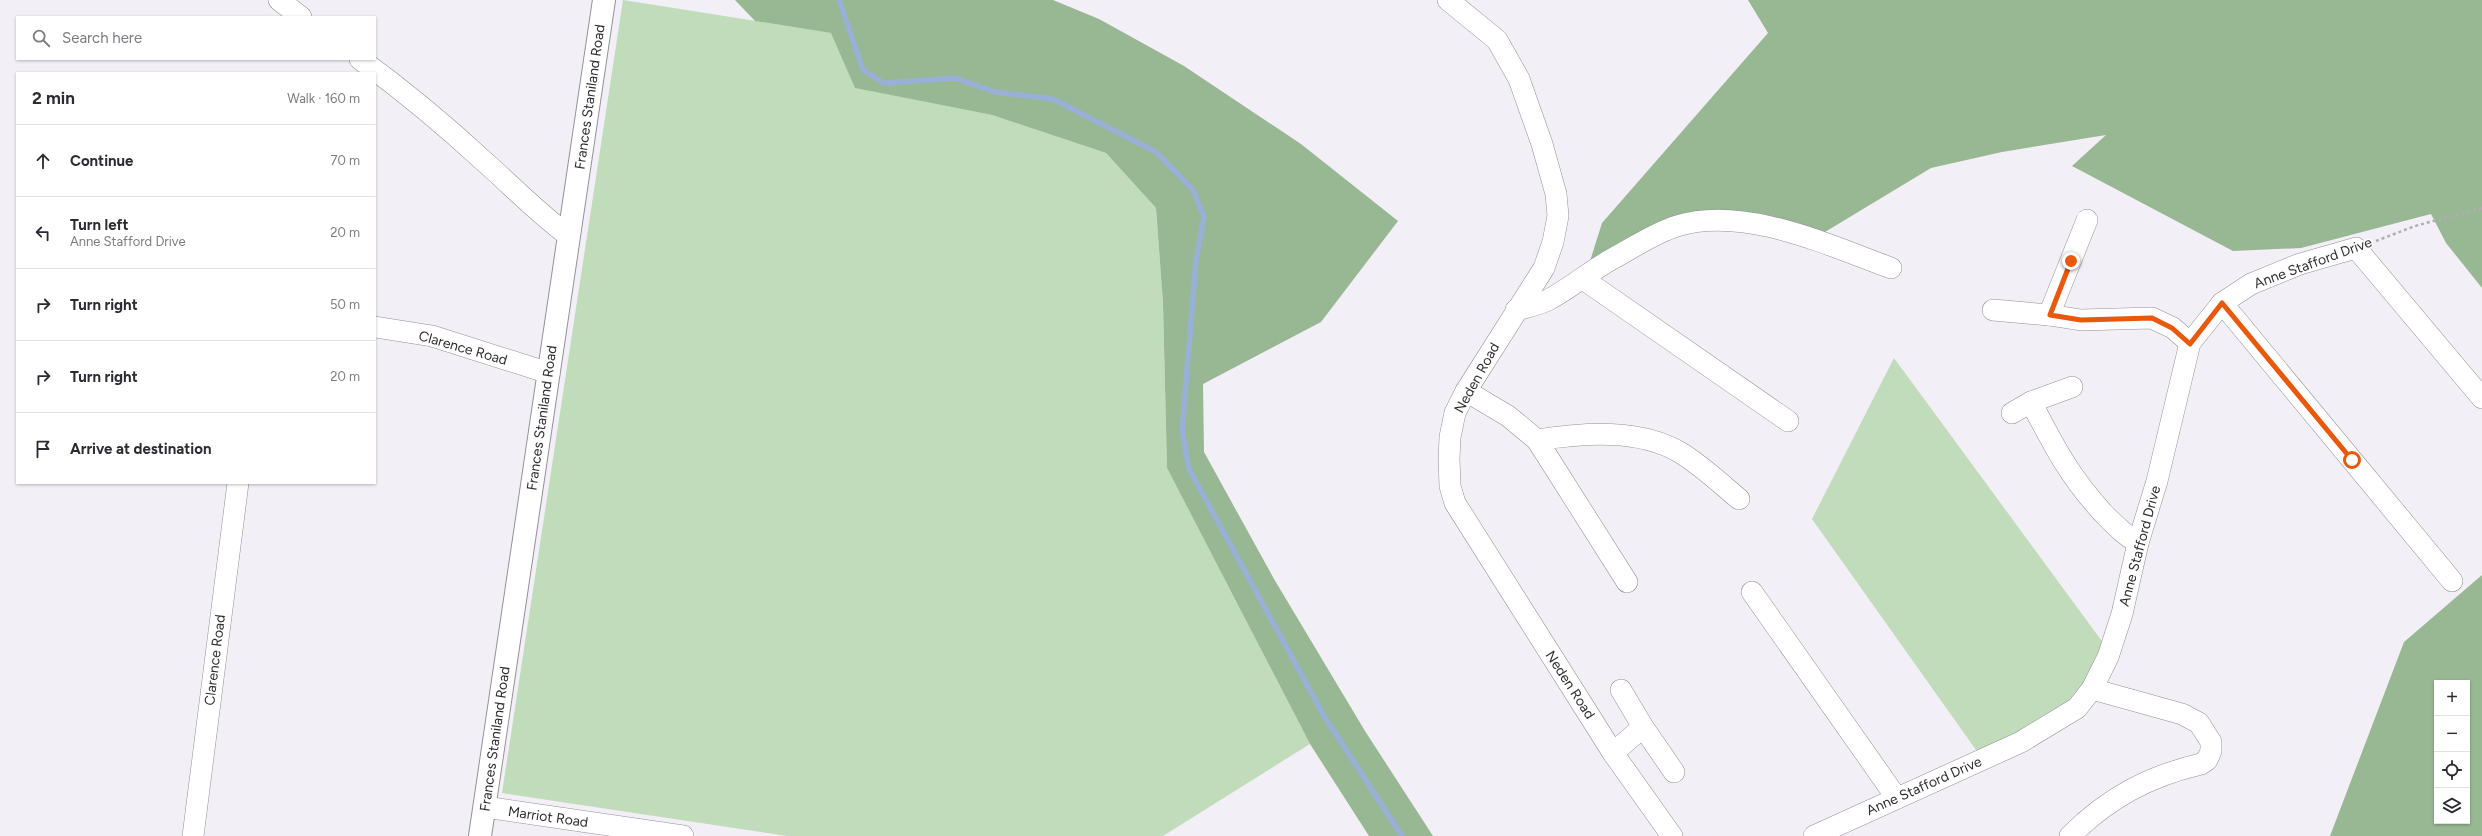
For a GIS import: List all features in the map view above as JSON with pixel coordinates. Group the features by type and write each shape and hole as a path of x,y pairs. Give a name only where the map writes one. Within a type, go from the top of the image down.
{"street":[{"path":"279,0 300,16"},
{"name":"Frances Staniland Road","path":"480,836 604,0"},
{"name":"Neden Road","path":"1448,0 1496,40 1507,56 1524,93 1542,144 1556,194 1558,216 1553,242 1544,268 1516,310 1466,391 1455,412 1450,436 1450,486 1455,503 1613,753 1672,836"},
{"path":"361,60 392,83 485,162 551,223 569,236"},
{"path":"1516,310 1547,300 1583,279 1606,262 1675,226 1727,218 1749,221 1794,234 1891,268"},
{"path":"2050,315 2088,220"},
{"path":"2356,248 2482,398"},
{"name":"Anne Stafford Drive","path":"1814,836 1896,797 2021,742 2077,708 2092,689 2108,657 2122,614 2138,543 2157,481 2190,344 2222,303 2251,284 2300,264 2356,248"},
{"path":"1583,279 1788,421"},
{"path":"2222,303 2452,581"},
{"path":"1993,310 2050,315 2081,320 2152,318 2172,328 2190,344"},
{"name":"Clarence Road","path":"376,327 432,336 549,373"},
{"path":"2012,413 2031,402 2072,386"},
{"path":"1466,391 1508,416 1537,440 1627,582"},
{"path":"2031,402 2061,460 2079,487 2125,536 2138,543"},
{"path":"1537,440 1612,435 1640,437 1680,452 1704,468 1739,499"},
{"name":"Clarence Road","path":"193,836 238,484"},
{"path":"1752,592 1896,797"},
{"path":"2070,836 2100,808 2118,796 2149,781 2201,764 2207,760 2211,751 2211,742 2207,732 2199,722 2182,714 2092,689"},
{"path":"1621,690 1643,727 1674,772"},
{"path":"1613,753 1643,727"},
{"name":"Marriot Road","path":"485,807 683,836"}],"path":[{"name":"Anne Stafford Drive","path":"2356,248 2415,226 2482,208"}],"green space":[{"path":"623,0 832,33 856,88 992,115 1106,153 1156,208 1163,303 1167,468 1310,744 1163,836 787,836 502,793"},
{"path":"735,0 1053,0 1099,19 1184,66 1301,144 1398,221 1321,322 1203,384 1204,452 1274,579 1365,731 1433,836 1369,836 1310,744 1167,468 1163,303 1156,208 1106,153 992,115 855,88 831,33 755,21"},
{"path":"1748,0 2482,0 2482,288 2446,243 2431,214 2301,248 2233,251 2072,166 2106,135 2002,152 1931,168 1820,235 1692,229 1585,277 1602,223 1768,33"},
{"path":"1894,358 2104,644 2087,683 2068,704 1981,757 1812,519"},
{"path":"2482,575 2482,836 2330,836 2404,642"}],"waterway":[{"path":"839,0 863,70 884,83 955,78 995,92 1053,99 1156,152 1193,190 1204,217 1196,260 1182,431 1189,469 1324,716 1402,836"}],"route":[{"path":"2071,261 2050,315 2081,320 2152,318 2172,328 2190,344 2222,303 2352,460"}]}
